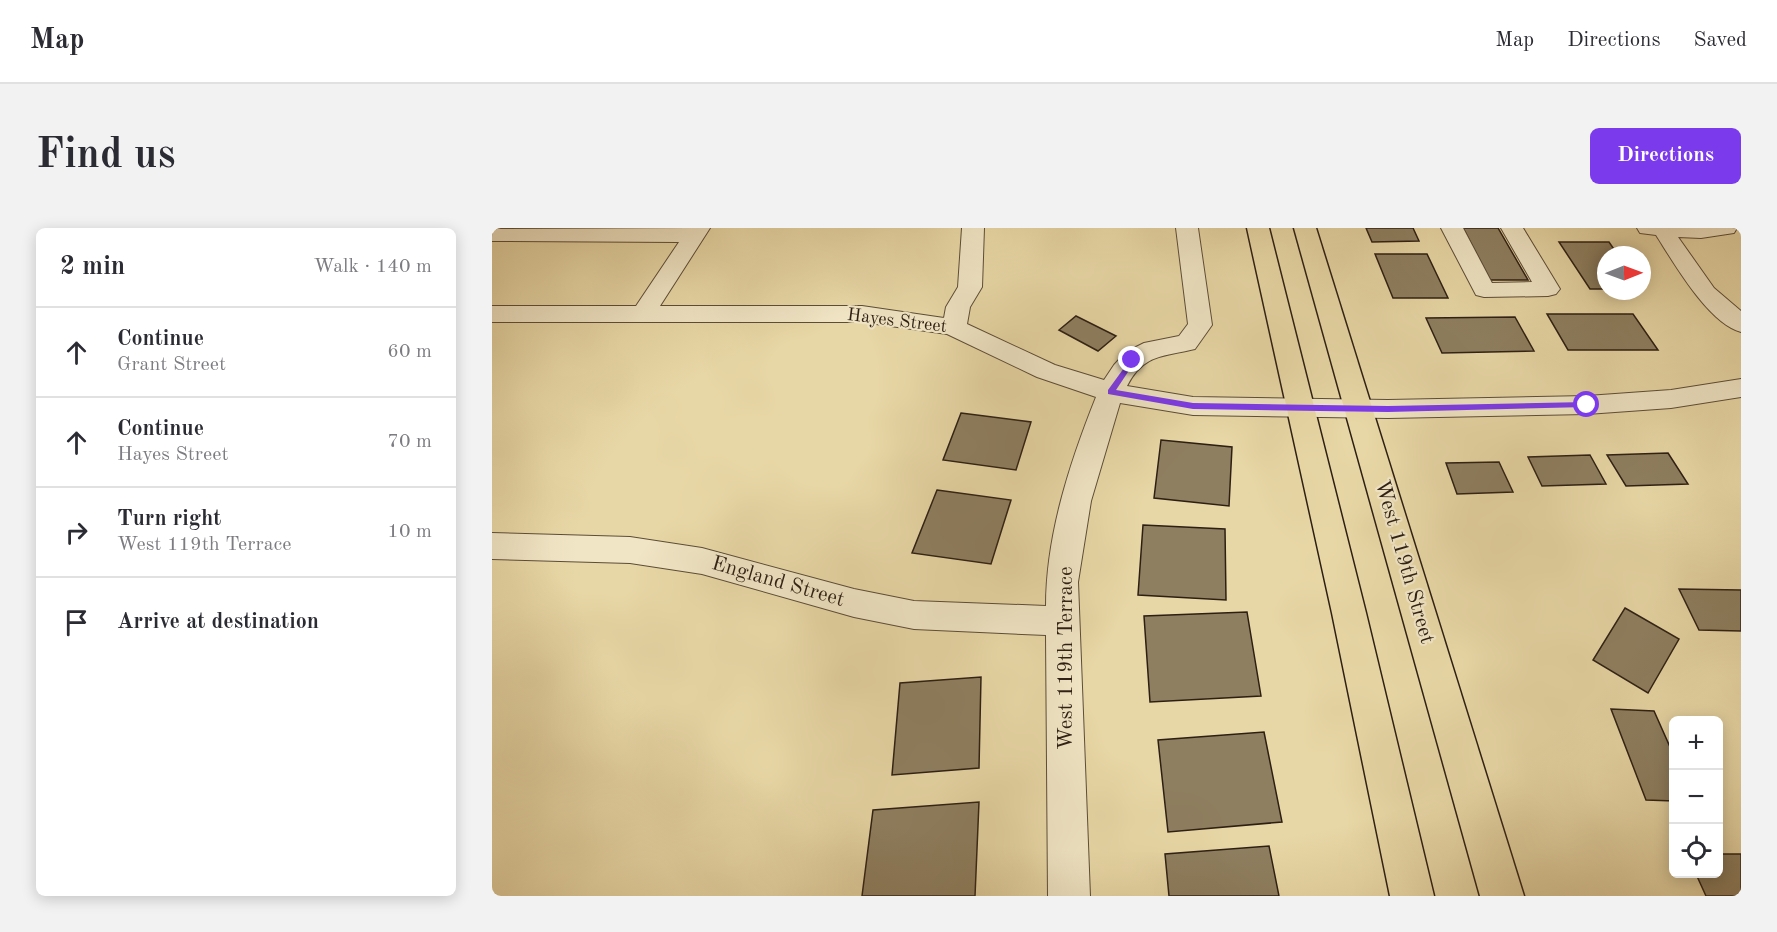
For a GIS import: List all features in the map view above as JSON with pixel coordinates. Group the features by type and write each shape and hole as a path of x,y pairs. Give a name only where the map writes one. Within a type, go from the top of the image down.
{"main road":[{"path":"1258,228 1302,408 1412,896"},
{"name":"West 119th Street","path":"1305,228 1502,896"}],"street":[{"path":"492,235 498,228"},
{"path":"954,328 958,307 970,287 973,228"},
{"name":"West 119th Terrace","path":"1069,896 1062,582 1068,535 1082,472 1111,392 1132,360 1152,346 1186,343 1200,325 1187,228"},
{"path":"1452,228 1484,291 1548,289 1512,228"},
{"path":"1653,229 1701,232 1726,228"},
{"path":"1653,229 1707,292 1741,324"},
{"path":"492,235 696,232"},
{"path":"643,314 696,232"},
{"name":"Hayes Street","path":"492,314 862,315 914,320 954,328 1046,371 1111,392 1193,406 1360,409 1587,405 1671,399 1741,388"},
{"name":"England Street","path":"492,546 630,550 702,561 854,603 914,615 1063,621"}],"building":[{"path":"1366,228 1413,228 1419,241 1372,242"},
{"path":"1463,228 1498,228 1528,280 1490,280"},
{"path":"1559,242 1609,242 1612,246 1597,246 1597,289 1590,289"},
{"path":"1375,254 1427,254 1448,298 1393,298"},
{"path":"1547,314 1633,314 1658,350 1568,350"},
{"path":"1076,316 1116,336 1098,351 1059,330"},
{"path":"1515,317 1534,351 1442,353 1426,318"},
{"path":"961,413 1031,422 1016,470 943,460"},
{"path":"1161,440 1232,447 1229,506 1154,498"},
{"path":"1668,453 1688,484 1626,486 1607,455"},
{"path":"1590,455 1606,484 1542,486 1528,457"},
{"path":"1499,462 1513,492 1457,494 1446,463"},
{"path":"937,490 1011,500 991,564 912,553"},
{"path":"1143,525 1225,529 1226,600 1138,595"},
{"path":"1679,589 1741,590 1741,631 1699,630"},
{"path":"1625,608 1679,639 1648,693 1593,660"},
{"path":"1247,612 1261,696 1150,702 1144,616"},
{"path":"981,677 979,768 892,775 900,683"},
{"path":"1611,709 1654,711 1669,745 1669,801 1646,800"},
{"path":"1264,732 1282,822 1168,832 1158,740"},
{"path":"979,802 975,896 862,896 873,810"},
{"path":"1269,846 1279,896 1169,896 1165,854"},
{"path":"1723,854 1741,854 1741,896 1706,896 1698,878 1723,878"}],"route":[{"path":"1132,360 1111,392 1193,406 1388,409 1587,405"}]}
